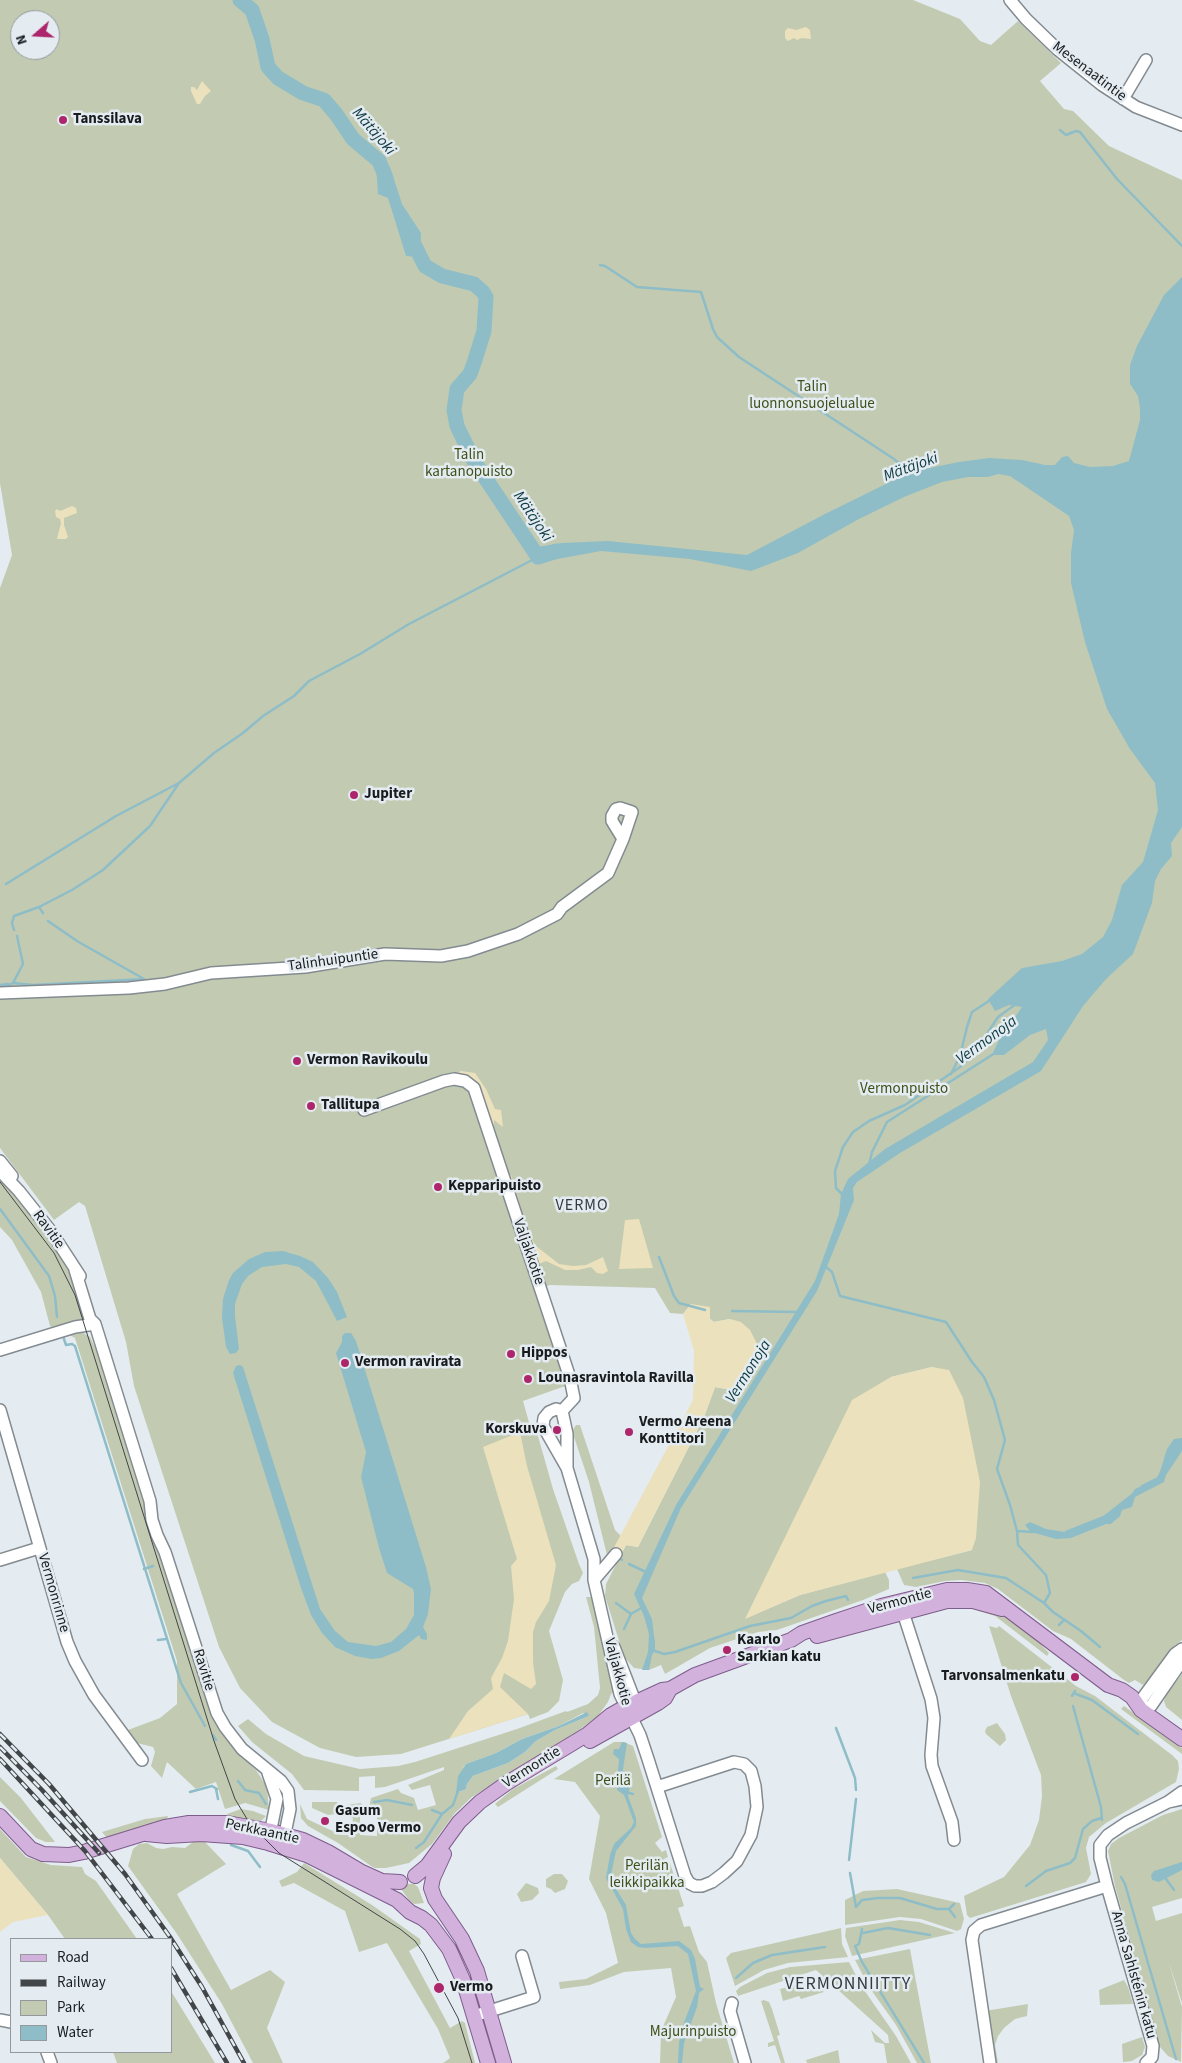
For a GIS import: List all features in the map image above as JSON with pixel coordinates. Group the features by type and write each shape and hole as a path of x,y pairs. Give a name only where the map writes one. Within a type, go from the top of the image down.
{"main road":[{"name":"Vermontie","path":"433,1893 433,1878 444,1854 486,1807 502,1794 662,1690 670,1689 694,1675 791,1640 804,1640 901,1607 960,1600 1008,1610 1108,1685 1115,1696 1126,1705 1141,1710 1182,1740"},
{"name":"Vermontie","path":"415,1876 428,1866 459,1822 480,1802 507,1783 588,1734 611,1715 632,1710"},
{"name":"Perkkaantie","path":"0,1816 30,1849 54,1856 84,1852 165,1827 189,1823 228,1823 284,1841 309,1842 360,1872 382,1880 400,1882"},
{"name":"Perkkaantie","path":"284,1841 307,1855 396,1900"},
{"path":"488,2063 463,1980 448,1949 431,1925 404,1908 396,1900 395,1892 400,1882 415,1876 433,1893 469,1952 477,1971 504,2063"},
{"path":"414,1914 429,1909 433,1893"}],"street":[{"name":"Mesenaatintie","path":"1010,0 1026,19 1066,58 1123,100 1153,115 1182,125"},
{"path":"1123,100 1146,60"},
{"name":"Talinhuipuntie","path":"0,993 129,988 165,984 211,973 314,966 385,954 441,956 468,951 518,934 557,914 562,907 608,872 623,839"},
{"name":"Valjakkotie","path":"364,1110 444,1081 454,1079 465,1081 474,1088 566,1362 574,1398 562,1410 549,1412 544,1418 543,1426 568,1468"},
{"name":"Ravitie","path":"0,1160 11,1174 19,1191"},
{"name":"Ravitie","path":"0,1171 19,1191 59,1242 75,1270 150,1501 154,1528 166,1552 217,1713 233,1739 268,1773 281,1781 288,1791 290,1809 284,1841"},
{"path":"0,1350 75,1327 94,1324"},
{"name":"Vermonrinne","path":"0,1410 64,1633 75,1661 94,1695 142,1760"},
{"name":"Valjakkotie","path":"562,1410 567,1434 568,1468 594,1559 594,1580 606,1627 632,1710"},
{"path":"0,1560 39,1548"},
{"path":"594,1580 616,1554"},
{"path":"901,1607 931,1699 934,1718 932,1766 952,1822 954,1840"},
{"path":"1182,1649 1175,1654 1142,1699 1141,1710 1151,1706 1182,1661"},
{"path":"632,1710 687,1880 698,1886 712,1882 737,1860 751,1836 757,1807 751,1771 744,1764 734,1762 657,1787"},
{"name":"Ravitie","path":"268,1773 277,1800 270,1837"},
{"name":"Anna Sahlsténin katu","path":"1146,2063 1152,2057 1153,2046 1107,1886 1100,1851 1103,1840 1126,1823 1168,1802 1182,1792"},
{"name":"Anna Sahlsténin katu","path":"1168,1802 1182,1799"},
{"path":"990,2063 972,1940 974,1931 981,1925 1107,1886"},
{"path":"474,2016 534,1997 522,1956"},
{"path":"732,2004 730,2011 745,2063"}],"green space":[{"path":"0,0 913,0 960,19 980,41 991,45 1018,21 1061,63 1040,81 1064,109 1073,111 1109,146 1182,180 1182,1640 1175,1645 1153,1676 1143,1685 1135,1680 1129,1683 1071,1639 1053,1631 998,1589 985,1583 961,1580 916,1587 904,1585 897,1569 972,1550 932,1367 891,1377 746,1618 800,1595 885,1572 889,1580 889,1589 777,1630 758,1632 710,1648 665,1674 661,1665 649,1670 634,1668 625,1658 620,1644 605,1596 606,1584 626,1545 638,1547 704,1417 715,1387 743,1392 760,1362 730,1319 714,1322 691,1304 683,1314 670,1313 655,1288 550,1285 537,1289 568,1385 523,1401 530,1426 536,1429 553,1489 583,1573 579,1581 572,1584 565,1592 549,1631 563,1680 559,1701 548,1712 530,1719 528,1714 401,1754 356,1757 320,1748 272,1722 240,1688 219,1647 134,1386 126,1342 85,1206 79,1202 54,1220 0,1148 0,588 12,555 0,483"},
{"path":"0,1176 54,1244 69,1269 85,1317 58,1330 50,1326 41,1292 12,1240 0,1227"},
{"path":"80,1331 90,1337 96,1349 221,1731 239,1754 256,1770 267,1787 269,1810 245,1803 225,1809 216,1782 196,1789 167,1762 162,1778 151,1766 155,1752 153,1747 137,1743 128,1730 160,1718 177,1704 177,1661 75,1338 66,1333"},
{"path":"576,1425 580,1425 615,1530 621,1536 611,1554 607,1555 589,1482 572,1431"},
{"path":"586,1597 592,1597 614,1691 598,1716 578,1731 472,1797 455,1813 432,1844 409,1863 386,1868 371,1866 338,1843 308,1826 301,1818 300,1804 307,1819 341,1835 350,1835 353,1818 346,1816 346,1805 361,1803 364,1807 360,1807 360,1835 377,1836 377,1807 369,1807 371,1798 398,1789 401,1793 414,1798 418,1810 436,1805 430,1785 412,1790 408,1785 444,1770 444,1767 385,1787 375,1788 375,1776 359,1777 359,1791 304,1790 292,1774 252,1742 238,1726 248,1719 266,1734 304,1756 360,1769 398,1766 415,1762 588,1704 598,1695 600,1688 594,1627","holes":["583,1713 589,1716 555,1730 536,1741 525,1752 508,1763 473,1776 466,1789 459,1792 463,1768 466,1764 496,1753 522,1739 559,1726"]},
{"path":"954,1603 1002,1615 1032,1635 1049,1653 1047,1656 995,1616"},
{"path":"989,1626 997,1628 999,1626 1076,1686 1095,1696 1172,1755 1178,1761 1179,1769 1176,1782 1106,1823 1089,1837 1086,1848 1091,1874 1086,1882 970,1918 967,1915 964,1896 1004,1877 1030,1845 1039,1820 1042,1796 1041,1775 1011,1696"},
{"path":"1182,1674 1182,1720 1166,1707 1164,1701 1166,1695"},
{"path":"1124,1706 1182,1748 1182,1754 1121,1709"},
{"path":"997,1723 1005,1734 1006,1740 1000,1746 985,1731 987,1727"},
{"name":"Perilä","path":"614,1742 624,1742 633,1746 662,1837 655,1843 662,1852 666,1850 668,1857 664,1859 666,1864 670,1863 684,1906 678,1908 684,1927 690,1926 699,1952 707,1962 716,2003 734,2063 660,2063 661,2031 676,1997 671,1968 624,1972 590,1985 560,1989 559,1982 586,1979 618,1963 606,1913 589,1879 600,1816 575,1782 554,1779"},
{"path":"556,1766 558,1769 498,1807 495,1804 513,1789"},
{"path":"0,1777 21,1798 55,1842 46,1842 36,1838 0,1801"},
{"path":"312,1802 337,1802 340,1809 336,1814 328,1815 312,1808"},
{"path":"241,1809 266,1816 254,1824 227,1818 227,1814"},
{"path":"1182,1809 1182,1898 1152,1907 1156,1921 1182,1913 1182,2003 1168,1960 1182,2007 1181,2062 1168,2056 1160,2047 1115,1886 1108,1851 1111,1844 1119,1838 1163,1815"},
{"path":"168,1816 166,1821 107,1838 102,1832 145,1819"},
{"path":"0,1829 26,1857 51,1865 82,1867 85,1874 96,1881 136,1938 64,1938 48,1915 0,1858"},
{"path":"193,1842 205,1842 226,1864 177,1894 231,1990 270,1970 285,1982 267,2028 283,2063 253,2063 222,2004 177,1934 128,1866 133,1849 139,1844 147,1843 156,1848 163,1849 172,1847 185,1848"},
{"path":"304,1863 372,1905 420,1939 421,1944 409,1951 450,2028 462,2021 465,2023 475,2063 443,2063 450,2058 438,2029 387,1943 359,1952 345,1911 294,1883 282,1887 279,1881 297,1872"},
{"path":"554,1874 562,1874 568,1881 565,1889 555,1893 546,1887 546,1879"},
{"path":"526,1883 538,1888 539,1893 532,1900 521,1902 517,1894"},
{"path":"407,1884 414,1884 418,1887 424,1903 414,1904 409,1900 401,1889"},
{"path":"897,1889 960,1903 964,1919 961,1929 957,1931 921,1919 900,1917 845,1925 845,1900 863,1891"},
{"path":"900,1920 919,1922 955,1933 852,1956 845,1936 846,1928"},
{"path":"841,1928 842,1944 848,1957 788,1963 764,1970 735,1986 726,1958 731,1953"},
{"path":"910,1949 931,2063 917,2063 896,2025 869,1987 855,1960"},
{"path":"849,1962 862,1987 896,2036 911,2063 887,2063 884,2044 875,2042 871,2030 885,2043 889,2043 888,2035 816,1970 738,1996 736,1991 767,1973 790,1967"},
{"path":"1124,1980 1133,2004 1100,2005 1099,1990"},
{"path":"810,1981 824,1992 801,1999 799,1996 783,2001 780,1989"},
{"path":"172,1993 215,2063 117,2063 113,2053 172,2053"},
{"path":"761,2001 769,2002 772,2009 780,2035 777,2036 785,2063 781,2063 775,2045 768,2047 768,2043 774,2041"},
{"path":"1028,2004 1027,2016 1015,2019 998,2036 995,2045 998,2063 993,2063 985,2011"},
{"path":"1142,2037 1145,2047 1142,2055 1132,2061 1123,2062 1122,2044"},
{"path":"838,2050 840,2063 807,2063 806,2060"}],"sand":[{"path":"806,27 810,30 811,39 802,38 797,40 794,38 788,41 785,38 785,31 788,28 796,30"},
{"path":"202,81 211,91 200,104 197,104 191,87 197,90"},
{"path":"72,506 76,508 77,513 64,518 68,537 66,539 57,539 61,523 60,519 56,517 55,511"},
{"path":"461,1071 475,1073 486,1089 495,1109 501,1110 503,1127 494,1120 494,1136 484,1104 455,1074"},
{"path":"511,1175 528,1232 536,1246 559,1264 586,1265 603,1257 608,1271 603,1274 597,1273 591,1267 565,1270 546,1261 536,1265 508,1177"},
{"path":"639,1219 653,1268 619,1269 625,1220"},
{"path":"691,1304 710,1307 710,1320 714,1322 730,1319 741,1322 750,1330 761,1352 760,1362 743,1392 715,1387 704,1417 638,1547 626,1545 620,1556 611,1553 693,1400 694,1351 683,1314"},
{"path":"932,1367 949,1370 963,1398 980,1482 976,1538 972,1550 800,1595 745,1619 852,1400 891,1377"},
{"path":"520,1432 527,1466 556,1565 549,1601 536,1622 533,1632 533,1662 536,1684 531,1689 504,1673 500,1687 528,1714 449,1739 468,1711 493,1689 491,1678 502,1658 508,1641 514,1599 511,1566 517,1559 483,1447"},
{"path":"0,1858 48,1915 13,1922 0,1932"}],"water":[{"path":"381,159 390,167 402,204 421,233 420,254 417,257 406,256 388,198 378,194 376,163"},
{"path":"1182,277 1182,827 1171,843 1172,856 1161,869 1155,881 1152,903 1133,954 1106,979 1083,1006 1041,1071 900,1153 857,1182 853,1188 854,1200 817,1291 681,1508 642,1598 652,1619 655,1650 649,1670 642,1670 648,1652 649,1634 644,1616 634,1594 676,1505 815,1281 839,1214 841,1194 848,1179 885,1149 1033,1062 1048,1040 1046,1029 1030,1035 1004,1055 992,1055 999,1040 1022,1007 1009,1005 995,1011 988,999 1022,968 1062,961 1082,954 1103,937 1112,920 1122,885 1143,862 1158,810 1155,783 1130,749 1107,709 1085,642 1071,583 1071,553 1074,530 1069,516 1010,476 998,474 988,477 968,477 942,482 904,497 859,519 798,553 751,571 690,559 601,551 541,562 538,557 537,547 562,543 608,541 747,555 910,472 989,458 1055,465 1062,457 1068,456 1074,463 1090,467 1113,466 1129,461 1140,420 1138,396 1130,384 1130,365 1137,346 1164,295"},
{"path":"283,1251 313,1262 328,1278 337,1292 347,1317 337,1321 316,1281 299,1267 286,1264 262,1267 248,1276 242,1284 235,1304 239,1349 236,1353 230,1354 226,1347 222,1318 223,1299 229,1280 233,1273 249,1259 265,1252"},
{"path":"345,1333 351,1333 356,1341 426,1567 431,1589 428,1614 423,1627 427,1634 427,1640 421,1639 419,1635 399,1651 381,1658 372,1659 355,1656 335,1647 322,1633 311,1615 233,1373 236,1366 240,1365 243,1367 320,1609 335,1631 348,1642 376,1646 391,1642 406,1629 414,1615 414,1593 413,1589 387,1573 379,1548 361,1477 366,1452 336,1353 342,1342 342,1336"},
{"path":"1182,1438 1182,1451 1166,1475 1164,1482 1135,1497 1132,1507 1122,1510 1120,1516 1111,1524 1106,1524 1071,1538 1056,1539 1031,1532 1025,1525 1030,1522 1046,1529 1065,1532 1104,1517 1130,1496 1135,1489 1158,1478 1167,1449 1174,1439"},
{"path":"587,1712 589,1716 555,1730 536,1741 525,1752 508,1763 473,1776 466,1789 456,1793 458,1776 466,1764 496,1753 522,1739 559,1726"},
{"path":"622,1742 627,1743 622,1776 630,1787 628,1796 636,1818 636,1826 616,1851 610,1879 626,1905 631,1933 635,1939 641,1944 679,1941 691,1950 695,1959 700,1987 704,1989 699,1993 697,2007 684,2043 682,2063 678,2063 679,2043 682,2028 696,1991 688,1954 678,1946 645,1948 638,1947 631,1942 626,1929 623,1909 606,1878 614,1844 631,1828 634,1822 624,1795 617,1790 619,1759 613,1754 614,1749 619,1749"},
{"path":"1182,1862 1182,1870 1159,1882 1152,1880 1151,1875 1154,1871"}],"waterway":[{"name":"Mätäjoki","path":"240,0 252,10 262,39 268,67 278,78 303,93 324,100 353,139 379,161 386,178"},
{"path":"1060,130 1066,135 1076,131 1080,132 1117,179 1182,246"},
{"name":"Mätäjoki","path":"411,238 425,266 442,276 474,284 486,297 484,331 474,363 470,374 457,389 454,410 457,426 474,461 538,557 557,551"},
{"path":"600,265 605,266 637,287 701,292 717,337 739,357 894,459 911,474"},
{"path":"14,930 12,923 14,916 39,907 72,890 103,870 150,826 179,783 214,753 243,733 263,716 294,696 309,681 360,654 409,624 538,557"},
{"path":"6,884 116,816 177,784"},
{"path":"39,907 43,913"},
{"path":"13,983 33,985 144,979 77,941 48,921"},
{"path":"5,987 13,983 23,964 17,936"},
{"path":"0,985 8,984"},
{"path":"951,1074 960,1056 972,1012 992,999"},
{"path":"843,1195 836,1188 835,1171 843,1147 853,1132 869,1121 905,1105 960,1067 973,1055 998,1017 1016,1004"},
{"name":"Vermonoja","path":"869,1165 872,1152 887,1122 995,1053"},
{"path":"0,1209 49,1276 55,1296 57,1317"},
{"path":"659,1257 674,1296 679,1303 705,1310"},
{"path":"825,1266 832,1272 840,1296 946,1322 984,1377 994,1400 1005,1440 997,1469 1010,1505 1017,1531 1018,1545 1046,1575 1050,1593 1044,1603"},
{"path":"732,1311 797,1312"},
{"path":"63,1336 66,1345 72,1344 75,1346 181,1683 205,1726"},
{"path":"1142,1486 1158,1478 1161,1473"},
{"path":"1066,1532 1104,1517 1132,1495"},
{"path":"1017,1531 1033,1532"},
{"path":"629,1564 646,1572"},
{"path":"144,1569 153,1566"},
{"path":"913,1578 958,1570 1006,1578 1044,1603 1053,1612 1100,1647"},
{"path":"652,1650 664,1654 675,1652 750,1626 791,1618 812,1606 826,1601 846,1596 848,1600"},
{"path":"616,1603 631,1614"},
{"path":"624,1629 631,1614 643,1607"},
{"path":"1059,1625 1064,1620"},
{"path":"158,1640 166,1639"},
{"path":"1072,1696 1075,1691"},
{"path":"1076,1694 1092,1700 1138,1734"},
{"path":"1073,1706 1101,1807 1102,1820"},
{"path":"836,1728 855,1778 856,1790"},
{"path":"213,1735 216,1740"},
{"path":"238,1781 245,1790 259,1793 266,1804"},
{"path":"190,1792 212,1786 217,1789"},
{"path":"216,1789 218,1799"},
{"path":"416,1848 424,1842 442,1814 453,1805 458,1791"},
{"path":"629,1793 633,1794"},
{"path":"849,1860 856,1799"},
{"path":"374,1802 387,1800 412,1805"},
{"path":"432,1810 442,1814"},
{"path":"1026,1886 1046,1871 1070,1863 1075,1858 1083,1829 1092,1821 1101,1818"},
{"path":"231,1845 248,1851 260,1867"},
{"path":"850,1873 856,1907"},
{"path":"1121,1877 1125,1884 1176,2059"},
{"path":"1166,1879 1174,1890"},
{"path":"856,1907 862,1900 878,1898 900,1898 937,1909 949,1909 954,1904"},
{"path":"949,1909 955,1917"},
{"path":"863,1933 888,1928 930,1935"},
{"path":"862,1929 859,1944 855,1946 862,1962 924,2063"},
{"path":"736,1978 753,1963 772,1955 825,1947"}],"tram line":[{"path":"0,1182 54,1253 75,1295 214,1741 235,1799 250,1824 279,1853 400,1929 415,1941 424,1954 458,2018 472,2063"}],"railway":[{"path":"0,1734 49,1784 125,1874 171,1938"},
{"path":"0,1747 99,1853"},
{"path":"0,1759 85,1851 151,1938"},
{"path":"172,1940 202,1987 244,2063"},
{"path":"172,1970 227,2063"}],"place":[{"name":"Tanssilava","path":"63,120"},
{"name":"Jupiter","path":"354,795"},
{"name":"Vermon Ravikoulu","path":"297,1061"},
{"name":"Tallitupa","path":"311,1106"},
{"name":"Kepparipuisto","path":"438,1187"},
{"name":"Hippos","path":"511,1354"},
{"name":"Vermon ravirata","path":"345,1363"},
{"name":"Lounasravintola Ravilla","path":"528,1379"},
{"name":"Korskuva","path":"557,1430"},
{"name":"Vermo Areena Konttitori","path":"629,1432"},
{"name":"Kaarlo Sarkian katu","path":"727,1650"},
{"name":"Tarvonsalmenkatu","path":"1075,1677"},
{"name":"Gasum Espoo Vermo","path":"325,1821"},
{"name":"Vermo","path":"439,1988"}],"district":[{"name":"VERMO","path":"582,1206"},
{"name":"VERMONNIITTY","path":"848,1985"}],"park label":[{"name":"Talin luonnonsuojelualue","path":"812,396"},
{"name":"Talin kartanopuisto","path":"469,464"},
{"name":"Vermonpuisto","path":"904,1090"},
{"name":"Perilän leikkipaikka","path":"647,1876"},
{"name":"Majurinpuisto","path":"693,2033"}]}
